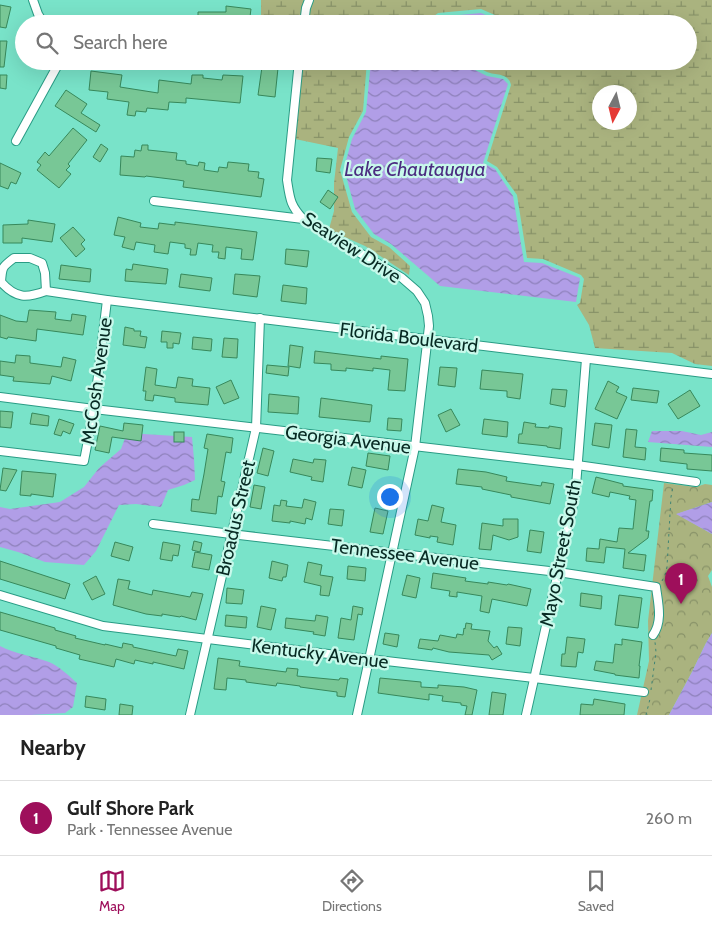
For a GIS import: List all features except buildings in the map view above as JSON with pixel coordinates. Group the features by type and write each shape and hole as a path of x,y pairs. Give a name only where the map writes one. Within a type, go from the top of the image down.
{"street":[{"path":"34,0 39,15"},
{"path":"305,15 309,0"},
{"path":"16,141 55,70"},
{"name":"Seaview Drive","path":"298,70 286,180 289,197 294,209 303,219 402,278 417,291 425,303 429,326 415,447 357,715"},
{"path":"154,201 303,219"},
{"path":"14,258 30,258 42,263 45,273 46,291 29,296 16,294 8,290 1,282 4,266 14,258"},
{"name":"Florida Boulevard","path":"46,291 712,374"},
{"name":"McCosh Avenue","path":"0,451 84,461 94,409 107,300"},
{"name":"Broadus Street","path":"190,715 256,428 260,318"},
{"name":"Mayo Street South","path":"526,715 572,510 576,486 586,359"},
{"name":"Georgia Avenue","path":"0,397 696,482"},
{"name":"Tennessee Avenue","path":"153,524 558,572 656,587"},
{"path":"653,635 659,625 656,587"},
{"name":"Kentucky Avenue","path":"0,595 103,626 648,692"}],"path":[{"path":"656,587 665,575 667,567 671,497 674,479"},
{"path":"648,692 656,652 653,635"},
{"path":"646,715 650,699"}],"green space":[{"path":"261,0 305,0 302,15 261,15"},
{"path":"313,0 712,0 712,366 695,364 672,353 595,348 589,325 577,305 580,303 584,279 581,275 543,259 527,258 517,195 497,167 487,161 511,85 504,76 482,70 697,70 697,15 495,15 481,9 438,13 435,15 309,15"},
{"path":"302,70 366,70 363,111 349,137 340,170 352,212 371,237 389,247 410,266 409,275 365,246 329,229 334,211 334,183 338,148 295,139"},
{"path":"664,483 696,487 705,484 712,485 712,502 677,514 712,534 712,570 708,576 712,587 712,633 669,715 637,715 649,661 648,621"}],"water":[{"path":"481,13 486,15 460,15"},
{"name":"Lake Chautauqua","path":"370,70 475,70 487,76 503,79 508,84 483,163 495,169 513,196 524,262 542,263 580,278 576,302 440,286 391,244 374,234 355,209 344,168 352,139 366,112"},
{"path":"652,431 682,431 701,435 712,432 712,447 648,442"},
{"path":"127,433 192,437 195,480 168,490 161,507 136,504 119,505 96,551 84,565 45,562 0,547 0,507 10,509 60,502 84,487 99,468 121,449"},
{"path":"712,502 712,534 676,514"},
{"path":"712,633 712,715 669,715 706,643"},
{"path":"0,646 49,662 64,671 77,683 73,707 65,713 0,715"}],"place":[{"name":"Gulf Shore Park","path":"681,604"}]}
